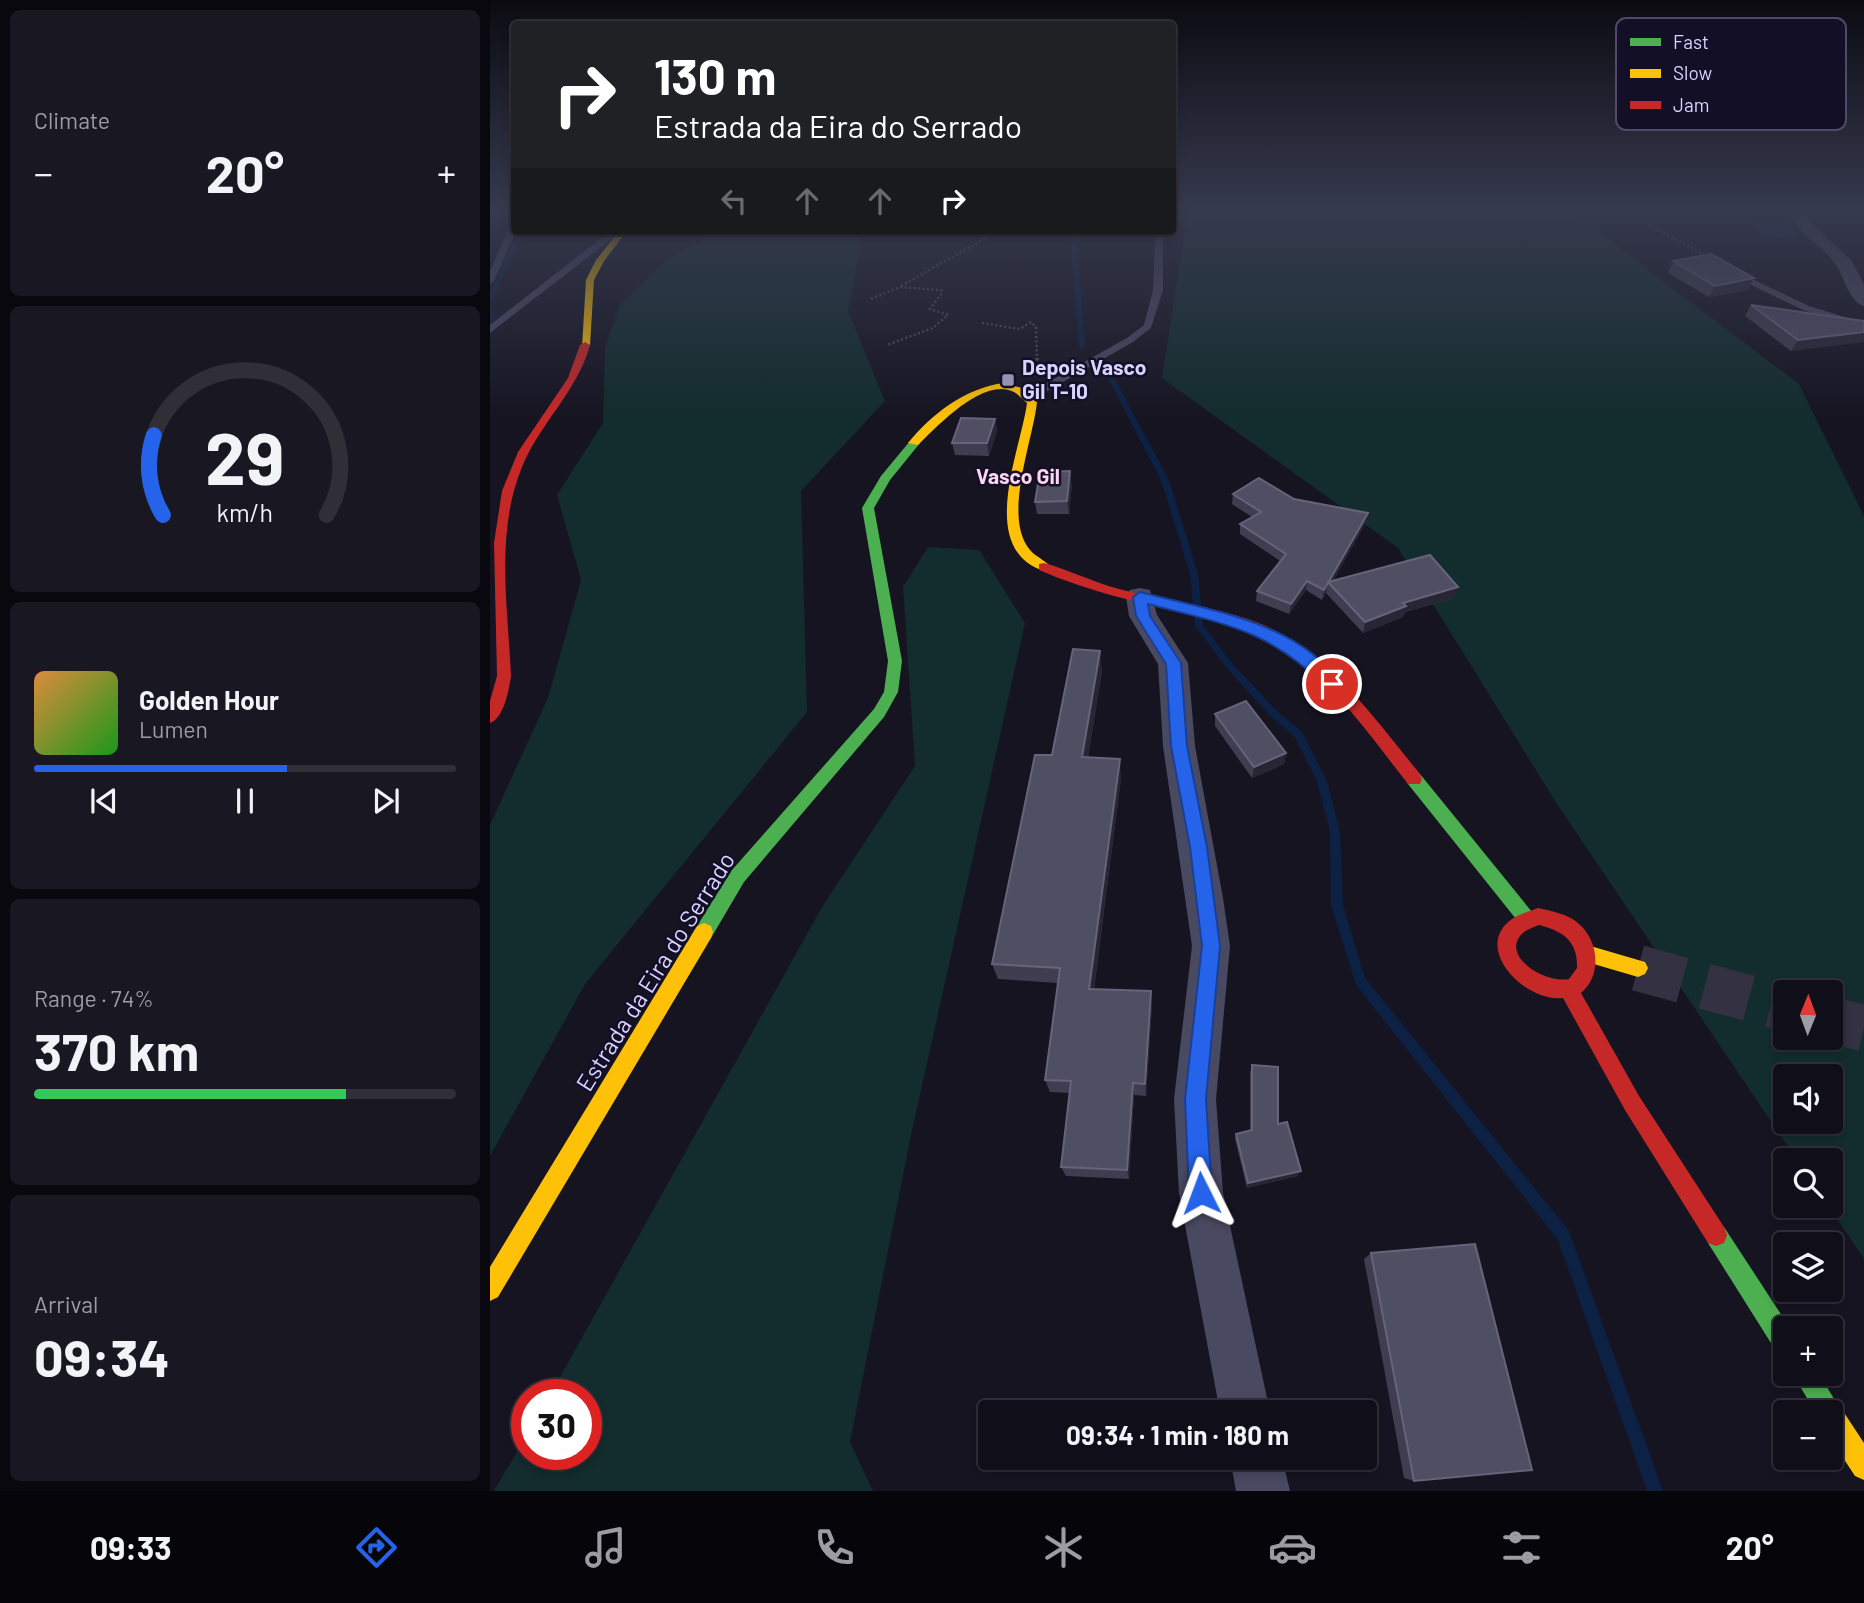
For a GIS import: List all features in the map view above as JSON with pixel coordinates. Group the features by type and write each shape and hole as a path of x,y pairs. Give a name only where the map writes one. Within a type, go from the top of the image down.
{"main road":[{"path":"490,717 501,693 504,676 502,529 509,484 527,446 581,359 586,337 591,280"},
{"name":"Estrada da Eira do Serrado","path":"490,1289 737,876 879,713 891,692 895,661 868,508 875,490 931,425 964,397 980,390 1003,387 1035,393"},
{"path":"1035,393 1015,484 1012,512 1013,537 1030,560 1046,569 1093,586 1223,618 1269,634 1308,659 1395,755 1473,855 1527,918"},
{"path":"1538,916 1563,924 1574,932 1587,954 1587,969 1581,982 1568,989 1543,988 1529,982 1511,962 1506,940 1517,922 1538,916"},
{"path":"1587,954 1638,968"},
{"path":"1568,989 1632,1103 1773,1323"},
{"path":"1843,1434 1864,1467"}],"street":[{"path":"1855,280 1864,300"},
{"path":"1154,601 1143,616 1173,663 1179,746 1211,946 1195,1099 1201,1193 1243,1400"},
{"path":"1259,1470 1263,1491"}],"lane":[{"path":"490,330 554,280"},
{"path":"1035,393 1130,340 1148,326 1158,280"},
{"path":"1748,280 1806,308 1864,326"}],"path":[{"path":"871,299 913,280"},
{"path":"887,345 933,328 948,315 930,309 942,293 941,289 898,288"},
{"path":"982,323 1020,329 1031,322 1036,327 1035,393"}],"green space":[{"path":"647,280 854,280 848,311 885,401 801,491 807,712 585,984 490,1156 490,825 548,698 581,580 557,495 603,423 605,347 621,303"},
{"path":"1177,280 1661,280 1799,384 1864,516 1864,1259 1836,1218 1843,1218 1843,1148 1789,1148 1779,1134 1843,1134 1843,1064 1773,1064 1773,1124 1557,804 1398,548 1162,378"},
{"path":"928,547 979,550 1025,623 911,1135 850,1442 873,1491 494,1491 511,1462 511,1470 602,1470 602,1379 559,1379 822,907 915,766 903,587"}],"building":[{"path":"1704,280 1746,280 1715,286"},
{"path":"1751,305 1864,321 1864,332 1798,340"},
{"path":"961,418 995,419 987,443 952,443"},
{"path":"1070,471 1067,501 1035,502 1040,472"},
{"path":"1259,478 1294,499 1368,513 1324,590 1307,581 1291,604 1257,591 1286,554 1240,524 1261,512 1233,494"},
{"path":"1430,555 1458,587 1403,603 1406,606 1365,622 1328,582"},
{"path":"1073,649 1100,651 1082,757 1120,759 1089,989 1151,991 1145,1084 1133,1083 1127,1170 1061,1167 1071,1081 1045,1080 1060,968 992,964 1035,755 1052,755"},
{"path":"1246,701 1286,753 1254,767 1215,714"},
{"path":"1252,1065 1278,1067 1278,1124 1287,1122 1301,1171 1248,1183 1236,1134 1252,1130"},
{"path":"1475,1244 1532,1470 1414,1481 1371,1253"}],"waterway":[{"path":"490,300 499,280"},
{"path":"1077,280 1082,347"},
{"path":"490,311 495,320 490,326"},
{"path":"1111,378 1165,480 1194,574 1199,626 1229,665 1272,712 1299,735 1322,781 1335,832 1337,905 1360,981 1564,1236 1655,1491"}],"tunnel":[{"path":"1638,968 1773,1005"},
{"path":"1843,1023 1864,1028"}],"traffic: fast":[{"path":"704,932 738,876 879,713 891,692 895,661 868,508 885,479 914,443"},
{"path":"1414,779 1526,918"},
{"path":"1716,1235 1773,1323"},
{"path":"1813,1386 1821,1400"}],"traffic: slow":[{"path":"585,345 590,280"},
{"path":"914,443 953,407 986,388 1003,386 1018,390 1032,402 1012,514 1015,535 1025,553 1044,567"},
{"path":"490,1289 704,932"},
{"path":"1587,954 1638,968"},
{"path":"1843,1434 1864,1467"}],"traffic: jam":[{"path":"490,717 501,693 504,676 500,543 508,491 524,452 573,378 585,345"},
{"path":"1044,567 1100,588 1236,622 1273,636 1313,664 1332,682 1414,779"},
{"path":"1538,916 1569,927 1582,943 1586,968 1580,982 1573,987 1558,990 1543,987 1515,967 1508,953 1508,939 1517,926 1538,916"},
{"path":"1568,989 1632,1103 1716,1235"}],"place":[{"name":"Depois Vasco Gil T-10","path":"1008,380"}],"district":[{"name":"Vasco Gil","path":"1018,477"}],"route":[{"path":"1201,1193 1195,1099 1211,946 1198,847 1179,746 1173,663 1143,616 1140,597 1247,625 1269,634 1308,659 1332,684"}]}
